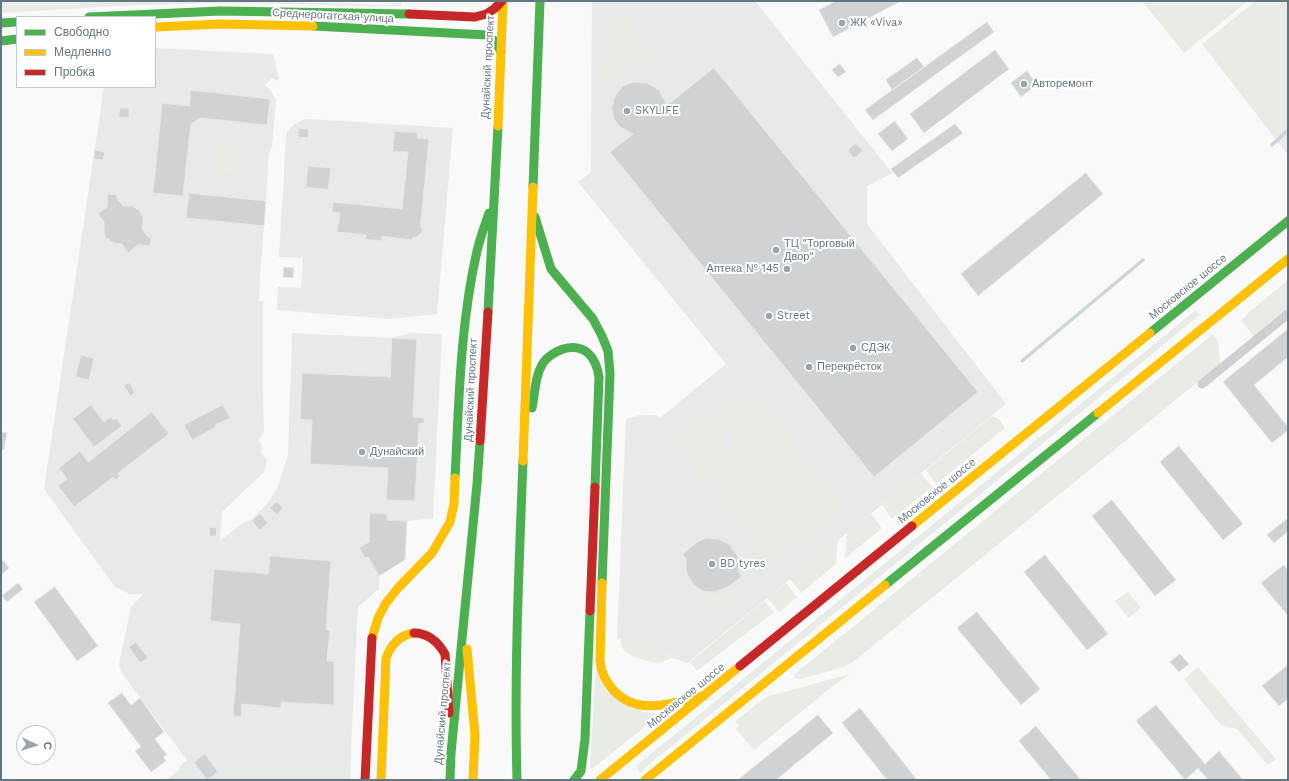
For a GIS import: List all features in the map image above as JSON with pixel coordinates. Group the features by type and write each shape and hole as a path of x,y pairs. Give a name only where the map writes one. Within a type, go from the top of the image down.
{"main road":[{"name":"Среднерогатская улица","path":"103,16 158,12 220,11 398,13 475,17 486,14 503,1"},
{"name":"Дунайский проспект","path":"450,780 451,753 477,484 495,194 503,1"},
{"path":"517,780 517,622 540,1"},
{"path":"1,23 16,22"},
{"name":"Среднерогатская улица","path":"156,27 220,24 328,26 405,32 487,35 498,43 501,52"},
{"path":"1,41 16,39"},
{"path":"365,780 372,636 378,618 386,603 398,588 432,553 450,522 454,504 462,348 468,294 477,249 495,194"},
{"path":"532,201 551,269 593,319 608,351 610,373 600,650 601,670 610,687 622,697 635,704 657,707 705,696"},
{"name":"Московское шоссе","path":"602,779 1288,221"},
{"path":"645,780 1288,259"},
{"path":"523,453 539,372 548,358 566,348 578,348 587,352 594,358 598,367 599,377 585,740 580,771 574,780"},
{"path":"464,615 475,734 473,780"},
{"path":"381,780 386,658 391,647 405,636 419,633 428,635 439,644 445,654 451,753"},
{"path":"511,780 516,744"}],"street":[{"path":"1202,384 1288,314"}],"shaded area":[{"path":"1,1 267,1 388,5 401,2 401,6 208,3 116,6 1,13"},
{"path":"592,1 755,1 892,173 867,186 867,224 1006,404 687,663 617,638 626,419 640,415 654,415 661,417 726,364 578,182 591,172"},
{"path":"1142,1 1248,1 1184,53"},
{"path":"1256,1 1288,1 1288,155 1202,44"},
{"path":"633,12 635,17 632,28 668,70 660,73 653,73 637,70 622,75 608,84 605,81 606,30 613,17"},
{"path":"156,48 273,54 279,78 277,81 272,78 265,85 271,91 276,100 272,146 269,154 266,201 188,193 186,218 264,226 259,301 263,301 264,432 259,440 262,446 261,453 267,459 264,472 222,512 220,541 241,524 251,520 268,503 278,486 288,455 292,333 392,338 410,333 442,334 433,518 407,521 405,560 379,576 379,589 358,607 350,780 166,780 178,771 181,765 187,760 121,672 119,664 131,607 143,594 130,594 115,587 44,489 104,88 156,88"},
{"path":"309,119 453,128 437,314 389,319 277,310 278,287 301,288 303,258 279,257 287,132 294,124"},
{"path":"225,143 236,147 240,158 236,169 225,173 214,169 210,158 214,147"},
{"path":"1288,280 1288,309 1254,336 1241,321 1248,313"},
{"path":"1196,310 1200,315 640,772 636,766"},
{"path":"1213,334 1218,342 1220,364 853,662 844,667 800,679 794,678 796,673"},
{"path":"746,386 749,387 843,503 842,510 773,564 769,562 720,502 739,390"},
{"path":"729,398 732,402 716,491 713,493 674,444 675,441"},
{"path":"992,416 999,419 1005,428 936,484 926,470"},
{"path":"658,448 663,450 663,455 642,470 639,464"},
{"path":"921,473 932,487 892,519 882,505"},
{"path":"871,514 881,529 845,558 847,533"},
{"path":"838,540 836,564 801,593 790,579"},
{"path":"786,583 797,597 779,612 767,598"},
{"path":"729,590 735,597 724,606 720,607 713,605 704,593 717,596"},
{"path":"1128,592 1141,608 1128,618 1115,601"},
{"path":"764,601 774,612 697,671 690,662"},
{"path":"622,633 677,655 661,662 652,662 636,657 627,653 623,649 621,643"},
{"path":"596,664 642,712 661,714 592,769 590,769"},
{"path":"1198,667 1276,759 1268,765 1237,729 1221,725 1184,679"},
{"path":"850,674 829,689 754,750 736,729 739,726 735,721 766,697"}],"building":[{"name":"ЖК «Viva»","path":"836,1 901,1 833,37 819,10"},
{"path":"987,22 994,32 873,120 865,110"},
{"path":"995,50 1009,69 924,133 910,114"},
{"path":"917,58 924,67 892,90 886,80"},
{"path":"840,64 846,72 838,77 832,70"},
{"name":"ТЦ \"Торговый Двор\"","path":"714,68 978,392 874,477 610,152 633,134 620,127 614,119 612,108 614,99 623,86 634,82 647,83 659,90 666,106"},
{"name":"Авторемонт","path":"1027,71 1037,85 1021,97 1011,83"},
{"path":"191,90 270,99 267,125 200,118 191,124 183,196 153,193 162,103 189,106"},
{"path":"120,108 129,108 129,118 119,117"},
{"path":"895,121 908,139 892,151 878,134"},
{"path":"955,124 963,133 898,178 891,169"},
{"path":"299,128 309,129 308,138 298,137"},
{"path":"395,131 418,133 417,138 429,139 421,221 421,228 423,228 422,232 418,236 412,238 412,240 382,236 382,241 365,239 366,235 337,232 340,213 332,212 333,202 402,209 408,152 393,151"},
{"path":"856,143 863,151 854,158 848,151"},
{"path":"95,150 105,152 103,160 94,159"},
{"path":"308,166 331,168 328,190 306,187"},
{"path":"1086,173 1103,194 978,296 961,274"},
{"path":"189,193 266,201 264,226 186,218"},
{"path":"108,194 117,195 117,198 123,206 132,206 139,210 143,217 142,229 148,237 151,237 150,246 138,245 128,253 122,244 114,243 106,238 104,234 104,222 98,214 107,207"},
{"path":"284,267 294,268 293,278 283,277"},
{"path":"1288,329 1288,357 1254,385 1288,427 1288,430 1272,443 1223,382"},
{"path":"392,338 417,339 413,417 422,418 425,421 424,423 419,424 415,501 386,500 388,468 310,464 312,420 300,419 302,373 390,377"},
{"path":"81,355 94,358 89,380 76,377"},
{"path":"130,383 135,393 130,396 124,385"},
{"path":"91,405 104,422 111,417 113,420 116,418 122,426 94,447 73,419"},
{"path":"223,405 230,418 215,425 216,427 192,440 184,425"},
{"path":"152,412 169,434 118,473 120,476 115,480 113,477 74,507 58,486 67,479 59,468 80,451 88,462"},
{"path":"1,432 7,433 4,450 1,450"},
{"path":"1179,446 1243,524 1223,540 1160,462"},
{"path":"1112,500 1176,580 1155,596 1092,516"},
{"path":"277,502 283,508 277,515 270,508"},
{"path":"370,513 387,514 387,520 407,521 405,560 379,576 368,557 365,558 359,548 369,542"},
{"path":"260,514 268,523 260,530 252,521"},
{"path":"1288,518 1288,531 1274,543 1267,535"},
{"path":"210,527 217,528 216,536 210,536"},
{"name":"BD tyres","path":"707,538 718,539 729,544 738,557 738,571 742,576 728,587 714,592 703,591 693,584 687,574 686,559 683,554 697,542"},
{"path":"1045,555 1108,634 1087,650 1024,572"},
{"path":"270,556 331,561 326,630 330,630 327,661 334,661 334,705 281,702 281,708 242,704 241,717 233,716 240,624 210,621 214,569 268,574"},
{"path":"3,560 9,568 1,575 1,561"},
{"path":"1284,565 1288,570 1288,616 1261,583"},
{"path":"18,583 23,589 7,602 2,596"},
{"path":"55,587 98,646 77,661 34,602"},
{"path":"977,612 1040,689 1021,705 957,628"},
{"path":"136,642 148,658 140,663 129,647"},
{"path":"1180,654 1189,664 1179,672 1170,662"},
{"path":"1288,665 1288,699 1279,706 1262,686"},
{"path":"122,693 131,705 140,698 164,732 155,739 167,755 163,757 166,761 151,772 135,751 141,747 108,703"},
{"path":"1156,705 1205,764 1219,751 1243,780 1208,780 1198,768 1185,780 1136,721"},
{"path":"860,708 917,780 887,780 842,723"},
{"path":"818,715 833,733 776,780 738,780"},
{"path":"1036,726 1081,780 1051,780 1019,741"},
{"path":"205,754 218,772 207,780 194,762"}],"waterway":[{"path":"1272,145 1288,130"},
{"path":"1022,361 1143,260"}],"traffic: fast":[{"path":"533,187 540,1"},
{"path":"111,16 220,11 409,14"},
{"path":"1,23 16,22"},
{"path":"313,26 487,35 496,42 501,52"},
{"path":"1,41 16,39"},
{"path":"488,312 498,126"},
{"path":"455,478 459,392 467,307 477,251 489,213"},
{"path":"535,217 551,269 593,319 608,351 610,373 602,583"},
{"path":"1150,333 1288,221"},
{"path":"532,408 538,373 547,358 560,350 571,348 577,348 588,353 595,363 599,377 595,487"},
{"path":"885,585 1098,413"},
{"path":"450,780 451,753 480,441"},
{"path":"517,780 517,660 523,461"},
{"path":"574,780 581,771 585,739 590,611"}],"traffic: slow":[{"path":"498,126 503,1"},
{"path":"156,27 221,24 313,26"},
{"path":"523,461 533,187"},
{"path":"1098,413 1288,259"},
{"path":"912,526 1150,333"},
{"path":"372,638 378,618 386,603 398,588 432,553 450,522 454,504 455,478"},
{"path":"602,583 600,661 604,677 614,691 624,699 635,704 646,706 658,706 704,696"},
{"path":"645,780 885,585"},
{"path":"381,780 386,658 396,641 404,636 414,633"},
{"path":"467,649 475,735 473,780"},
{"path":"600,780 740,666"}],"traffic: jam":[{"path":"409,14 475,17 486,14 502,1"},
{"path":"480,441 488,312"},
{"path":"590,611 595,487"},
{"path":"740,666 912,526"},
{"path":"414,633 429,636 445,654 449,713"},
{"path":"365,780 372,638"}],"place":[{"name":"ЖК «Viva»","path":"842,23"},
{"name":"Авторемонт","path":"1024,84"},
{"name":"SKYLIFE","path":"627,111"},
{"name":"ТЦ \"Торговый Двор\"","path":"776,250"},
{"name":"Аптека № 145","path":"787,269"},
{"name":"Street","path":"769,316"},
{"name":"СДЭК","path":"853,348"},
{"name":"Перекрёсток","path":"809,367"},
{"name":"Дунайский","path":"362,452"},
{"name":"BD tyres","path":"712,564"}]}
